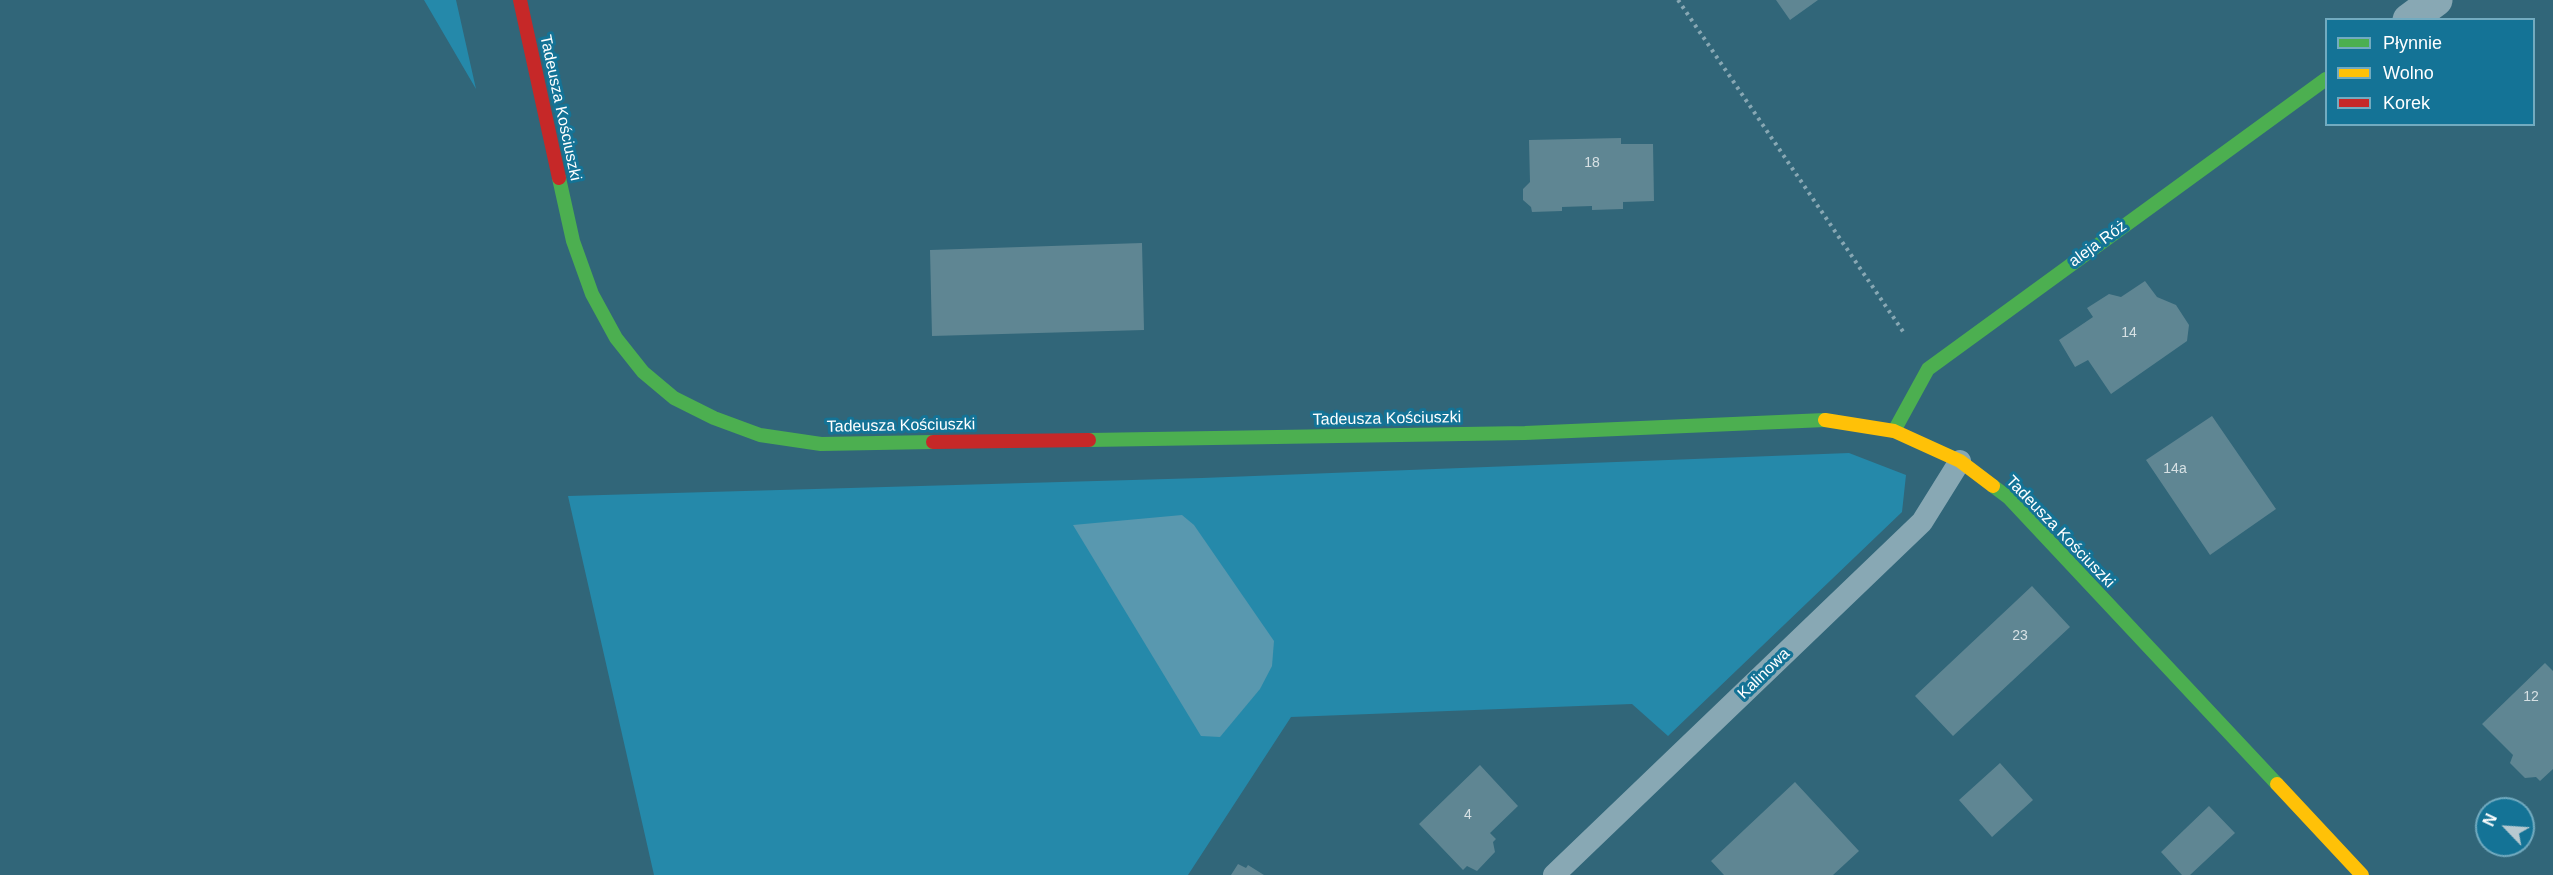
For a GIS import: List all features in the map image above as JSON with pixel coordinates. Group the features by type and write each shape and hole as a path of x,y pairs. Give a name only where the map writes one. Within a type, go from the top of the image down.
{"street":[{"name":"Tadeusza Kościuszki","path":"520,0 573,241 592,294 616,338 643,372 674,398 714,418 760,435 821,444 1525,433 1830,420 1894,431 1960,461 2008,498 2362,875"},
{"path":"2412,18 2436,0"},
{"name":"aleja Róż","path":"1894,431 1928,369 2325,80"}],"lane":[{"name":"Kalinowa","path":"1554,875 1922,522 1960,461"}],"path":[{"path":"1678,0 1928,369"}],"shaded area":[{"path":"424,0 456,0 476,89"},
{"path":"1849,453 1906,475 1902,512 1668,736 1632,704 1291,717 1188,875 654,875 568,496 1202,478"},
{"path":"1182,515 1194,525 1274,641 1272,666 1260,689 1220,737 1201,736 1073,525"}],"building":[{"path":"1776,0 1818,0 1790,20"},
{"path":"1621,138 1621,144 1653,144 1654,201 1623,202 1623,209 1592,210 1592,206 1562,207 1562,211 1532,212 1531,207 1523,200 1523,189 1530,182 1529,140"},
{"path":"1142,243 1144,330 932,336 930,250"},
{"path":"2145,281 2157,297 2176,305 2189,325 2187,341 2111,394 2088,360 2075,367 2059,340 2093,317 2087,308 2109,294 2121,297"},
{"path":"2212,416 2276,509 2210,555 2146,460"},
{"path":"2032,586 2070,627 1953,736 1915,696"},
{"path":"2545,663 2553,671 2553,769 2540,781 2536,777 2525,778 2510,763 2513,755 2482,724"},
{"path":"2000,763 2033,800 1992,837 1959,800"},
{"path":"1480,765 1518,806 1490,833 1496,839 1493,842 1495,852 1477,871 1467,866 1463,870 1419,824"},
{"path":"1795,782 1859,851 1833,875 1724,875 1711,861"},
{"path":"2209,806 2235,833 2190,875 2182,875 2161,852"},
{"path":"1238,864 1246,868 1248,865 1264,875 1231,875"}],"traffic: fast":[{"path":"1894,431 1928,369 2325,80"},
{"path":"559,178 573,241 592,294 616,338 643,372 674,398 714,418 760,435 821,444 933,442"},
{"path":"1089,440 1525,433 1825,420"},
{"path":"1993,486 2009,498 2277,784"}],"traffic: slow":[{"path":"1825,420 1894,431 1960,461 1993,486"},
{"path":"2277,784 2362,875"}],"traffic: jam":[{"path":"520,0 559,178"},
{"path":"933,442 1089,440"}]}
